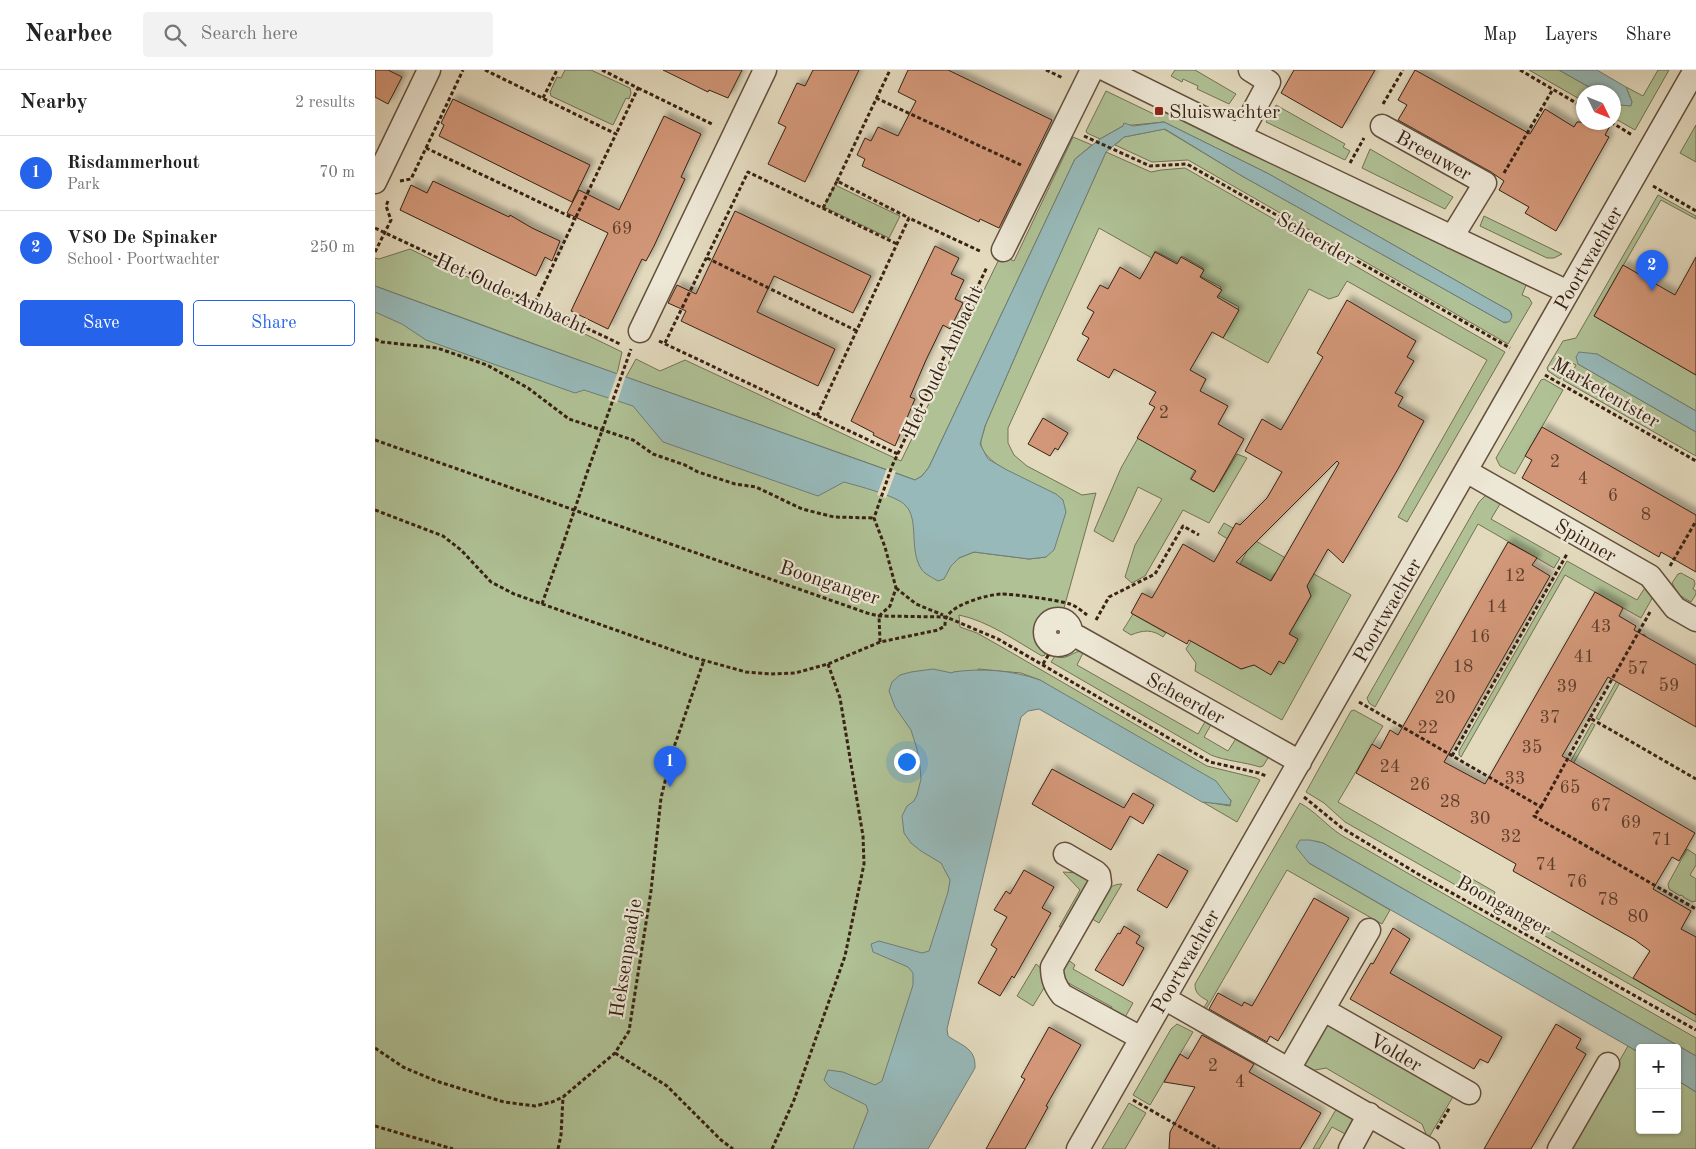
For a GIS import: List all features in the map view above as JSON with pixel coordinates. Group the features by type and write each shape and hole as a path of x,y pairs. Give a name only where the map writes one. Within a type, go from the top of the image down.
{"street":[{"path":"387,187 429,70"},
{"path":"635,340 765,70"},
{"path":"998,253 1092,70"},
{"path":"1106,70 1239,136 1568,292"},
{"path":"1239,136 1269,82 1250,70"},
{"name":"Poortwachter","path":"1078,1149 1695,70"},
{"name":"Breeuwer","path":"1381,126 1485,183 1452,237"},
{"name":"Spinner","path":"1466,471 1649,576 1675,608 1696,620"},
{"name":"Scheerder","path":"1063,640 1078,637 1300,762"},
{"path":"1065,854 1096,872 1099,875 1100,883 1052,967 1052,977 1055,986 1062,994 1141,1038"},
{"path":"1289,1068 1369,930"},
{"path":"1164,998 1369,1114 1431,1142"},
{"name":"Volder","path":"1324,1010 1465,1091"},
{"path":"1559,1149 1608,1064"},
{"path":"1350,1149 1369,1114"}],"path":[{"path":"375,252 391,220 386,206 387,187 411,179 463,70"},
{"path":"485,70 616,134"},
{"path":"543,98 557,70"},
{"path":"602,70 734,135"},
{"path":"823,208 890,70"},
{"path":"1520,70 1576,103"},
{"path":"535,303 638,88"},
{"path":"1485,183 1495,189 1553,89"},
{"path":"876,98 1040,174"},
{"name":"Scheerder","path":"1095,142 1150,166 1187,164 1508,346 1527,364"},
{"path":"427,148 575,219"},
{"path":"665,343 748,172 897,244"},
{"path":"1635,176 1696,211"},
{"path":"837,181 909,218 998,253"},
{"path":"817,416 909,218"},
{"name":"Het Oude Ambacht","path":"375,228 535,303 635,340 665,343 898,454 998,253"},
{"path":"707,258 857,331"},
{"path":"375,339 382,342 437,348 487,365 528,388 569,418 633,440 653,454 685,465 698,472 735,484 756,487 802,509 834,517 874,518"},
{"path":"542,604 635,340"},
{"name":"Marketentster","path":"1527,364 1696,461"},
{"name":"Boonganger","path":"375,440 879,616 946,617 998,639 1209,762 1259,773"},
{"path":"881,642 879,616 890,606 896,588 874,518 898,454"},
{"path":"375,510 443,536 461,550 491,582 514,594 704,660 746,672 795,673 828,664 881,642 938,630 945,626 946,617 952,610 967,602 1001,594 1071,604"},
{"path":"1696,521 1590,718 1534,816 1696,908"},
{"path":"1096,620 1109,597 1155,574 1183,526 1199,535"},
{"path":"1452,756 1577,535"},
{"path":"896,588 916,604 946,617"},
{"path":"1043,664 1063,640"},
{"name":"Heksenpaadje","path":"375,1048 403,1067 436,1081 504,1102 535,1106 563,1097 615,1053 629,1031 651,891 661,798 672,752 704,660"},
{"path":"772,1149 794,1100 845,956 864,864 861,827 840,698 828,664"},
{"path":"1340,692 1541,806"},
{"path":"1590,718 1696,780"},
{"name":"Boonganger","path":"1304,796 1342,828 1435,883 1696,1030"},
{"path":"615,1053 667,1086 721,1140 733,1149"},
{"path":"1113,1088 1219,1149"},
{"path":"1431,1142 1465,1091"},
{"path":"558,1149 561,1135 563,1097"},
{"path":"375,1126 453,1149"}],"green space":[{"path":"565,70 591,70 630,88 629,99 626,98 613,125 551,96 550,92 557,77 561,78"},
{"path":"1175,70 1195,70 1236,94 1229,104 1197,89 1198,86 1183,79 1182,82 1171,76"},
{"path":"1529,70 1559,70 1586,85 1576,85 1576,97"},
{"path":"1658,70 1669,70 1635,130 1621,122 1621,105 1632,102 1626,87 1643,96"},
{"path":"1106,91 1160,117 1164,112 1526,285 1522,295 1529,298 1532,303 1508,344 1188,160 1152,162 1115,145 1124,137 1164,129 1242,176 1503,322 1506,323 1512,315 1510,311 1269,174 1164,122 1123,126 1100,139 1087,133 1086,131"},
{"path":"1276,105 1345,144 1343,147 1350,151 1345,160 1266,122"},
{"path":"1696,125 1696,162 1680,153"},
{"path":"1073,137 1092,145 1075,159 929,467 922,476 915,480 626,377 636,359 660,371 685,360 901,461 1001,255 1014,261"},
{"path":"1370,149 1453,197 1445,209 1362,168"},
{"path":"1106,152 1151,172 1185,168 1505,352 1407,522 1398,517 1487,360 1347,281 1338,296 1329,299 1309,289 1268,363 1223,338 1239,307 1217,295 1221,287 1200,276 1203,268 1182,256 1178,263 1155,251 1152,258 1099,228 1008,428 1008,443 1014,455 1027,466 1082,495 1096,493 1064,608 1057,608 1044,613 1036,623 1035,637 1045,653 1042,656 981,622 959,615 960,627 977,633 1207,766 1260,780 1237,822 1201,801 1230,806 1231,800 1040,680 1021,673 978,669 968,877 878,1149 375,1149 375,300 955,509 959,558 974,552 1029,559 1046,557 1063,500 1055,494 1001,467 985,453 981,441 985,426"},
{"path":"835,185 900,216 889,238 824,207"},
{"path":"1658,195 1696,216 1696,219 1661,200 1594,316 1696,375 1696,411 1597,354 1578,364 1696,432 1696,456 1563,380 1568,371 1572,373 1576,365 1568,361 1564,369 1566,370 1560,379 1548,371 1547,368 1563,341 1576,338"},
{"path":"1484,216 1562,254 1554,258 1547,258 1480,226"},
{"path":"410,249 622,352 617,374 375,286 375,258 379,259"},
{"path":"1544,379 1563,390 1515,474 1500,466 1496,458 1541,380"},
{"path":"1138,438 1195,470 1190,479 1214,492 1237,454 1247,458 1209,523 1183,510 1145,576 1132,583 1125,577 1135,545 1162,499 1138,487 1113,542 1094,531 1121,468"},
{"path":"1486,495 1500,504 1491,519 1560,558 1554,568 1478,524 1375,707 1369,703 1367,698 1479,502"},
{"path":"1224,523 1351,595 1282,720 1195,671 1196,663 1186,649 1191,641 1241,669 1245,668 1249,662 1271,674 1279,661 1283,663 1289,634 1311,596 1275,573 1264,592 1254,572 1240,564 1247,551 1218,533"},
{"path":"1567,561 1637,600 1646,586 1654,595 1641,618 1565,575 1461,757 1459,751"},
{"path":"1681,573 1694,580 1693,589 1696,591 1696,594 1691,602 1679,595 1672,583 1678,574"},
{"path":"1133,614 1166,633 1163,637 1147,631 1131,635 1123,630"},
{"path":"1643,634 1646,636 1599,720 1596,718"},
{"path":"1080,651 1083,653 1077,665 1198,734 1206,720 1212,723 1204,737 1228,751 1237,737 1268,756 1268,758 1263,766 1260,767 1211,755 1051,662 1055,656 1062,658"},
{"path":"1354,710 1383,726 1338,802 1495,892 1493,897 1696,1015 1696,1022 1345,822 1324,803 1306,792 1351,711"},
{"path":"1592,723 1595,725 1548,809 1545,807"},
{"path":"1300,803 1341,835 1696,1038 1696,1056 1681,1047 1681,1044 1675,1044 1323,843 1315,841 1309,863 1390,910 1382,924 1287,870 1205,1011 1203,1009 1208,1001 1200,996 1195,984"},
{"path":"1687,849 1696,855 1696,865 1690,875 1696,879 1696,901 1692,902 1669,889 1668,884"},
{"path":"1063,872 1080,873 1089,881 1063,926 1059,927 1080,890"},
{"path":"1122,884 1099,923 1089,917 1098,901 1110,887"},
{"path":"1067,959 1075,965 1073,969 1133,1003 1123,1021 1109,1013 1112,1007 1063,980 1059,970"},
{"path":"1036,964 1042,969 1047,983 1033,1006 1017,996"},
{"path":"1177,1024 1193,1032 1150,1105 1133,1095 1171,1029"},
{"path":"1328,1025 1454,1095 1428,1139 1422,1124 1326,1068 1310,1071 1305,1067 1304,1063"},
{"path":"1628,1046 1636,1051 1636,1134 1681,1134 1681,1083 1696,1092 1696,1149 1569,1149"},
{"path":"1129,1103 1146,1113 1125,1149 1102,1149"},
{"path":"1338,1106 1354,1120 1347,1135 1332,1127 1319,1149 1313,1149"}],"water":[{"path":"1559,70 1597,70 1626,87 1632,102 1631,106 1621,105 1621,85 1586,85"},
{"path":"1164,122 1269,174 1510,311 1512,317 1509,322 1503,322 1242,176 1165,129 1124,137 1106,152 985,426 980,444 988,459 1056,494 1063,500 1066,512 1054,550 1046,557 1029,559 974,552 959,558 951,566 944,579 938,581 922,570 916,553 912,518 905,505 894,498 844,482 818,496 663,442 633,406 584,390 575,393 426,340 402,324 375,312 375,286 915,480 922,476 929,467 1075,159 1100,139 1123,126 1124,123 1133,126"},
{"path":"1579,352 1597,354 1696,411 1696,432 1578,364 1576,357"},
{"path":"933,669 952,673 974,670 997,671 1019,674 1040,680 1216,781 1231,801 1230,805 1202,802 1039,709 1028,711 1021,717 947,1029 948,1036 971,1052 975,1061 975,1068 928,1149 853,1149 868,1111 866,1105 830,1087 824,1080 828,1070 843,1072 875,1085 882,1081 913,985 913,973 908,967 873,952 871,944 879,941 922,953 929,951 950,880 941,863 911,843 904,833 902,816 907,806 914,801 917,795 921,779 920,766 911,730 895,707 889,691 892,682 900,675"},
{"path":"1300,840 1323,843 1675,1044 1636,1044 1636,1051 1309,863 1296,847"},
{"path":"1681,1047 1696,1056 1696,1092 1681,1083"}],"pier":[{"path":"618,371 626,375 617,403 608,400"},
{"path":"887,468 896,471 886,498 877,495"}],"building":[{"path":"375,70 388,70 402,77 388,104 375,97"},
{"path":"663,70 742,70 728,98 709,90 708,92"},
{"path":"813,70 859,70 805,182 768,164 786,127 778,123 797,83 805,86"},
{"path":"908,70 948,70 1052,120 999,228 980,219 979,222 862,166 865,159 857,155 865,138 871,141 878,127 898,136 916,101 898,92"},
{"path":"1294,70 1375,70 1342,128 1281,93"},
{"path":"1415,70 1530,134 1545,109 1574,127 1576,124 1576,130 1608,130 1605,135 1609,137 1556,231 1525,213 1529,207 1499,190 1504,181 1398,120 1407,105 1398,100"},
{"path":"453,99 590,165 572,202 439,136 444,125 441,123"},
{"path":"664,116 701,134 681,177 685,179 654,246 646,261 642,259 608,329 571,311 608,233 567,213 579,190 619,210"},
{"path":"433,181 509,217 510,215 560,241 552,261 545,257 536,276 400,210 411,185 427,193"},
{"path":"735,211 871,276 853,313 774,276 757,312 835,349 818,386 681,321 686,311 668,303 677,285 696,294"},
{"path":"935,246 959,258 951,274 964,280 955,299 963,303 950,329 943,325 926,360 910,397 915,399 895,446 851,421"},
{"path":"1155,252 1177,264 1181,257 1204,270 1200,277 1222,290 1217,297 1239,310 1223,338 1212,332 1190,370 1206,379 1200,391 1228,406 1218,424 1244,439 1214,492 1191,479 1196,471 1137,438 1155,407 1149,404 1156,392 1114,369 1109,378 1077,360 1089,338 1082,334 1094,312 1087,308 1100,285 1108,289 1120,267 1140,279"},
{"path":"1696,257 1696,375 1594,316 1623,265 1675,295"},
{"path":"1347,300 1416,341 1407,357 1414,361 1395,393 1403,397 1398,406 1424,421 1343,563 1328,549 1307,586 1311,596 1289,634 1298,639 1284,664 1279,661 1271,675 1254,665 1241,669 1189,640 1187,644 1131,613 1142,593 1152,598 1183,544 1214,562 1236,523 1240,525 1267,498 1282,472 1245,451 1262,419 1281,430 1323,357 1317,353","holes":["1337,461 1339,463 1271,581 1236,562"]},
{"path":"1043,418 1068,433 1058,450 1055,448 1050,456 1028,444"},
{"path":"1542,427 1696,515 1696,572 1661,552 1659,557 1522,478 1532,460 1525,456"},
{"path":"1508,542 1537,558 1532,565 1550,576 1444,762 1485,784 1595,592 1623,608 1619,616 1636,626 1634,630 1696,665 1696,727 1608,677 1562,756 1695,833 1679,861 1672,857 1653,889 1691,911 1681,929 1696,937 1696,1015 1633,978 1650,951 1635,940 1513,871 1516,864 1356,773 1372,744 1380,749 1390,730 1398,735"},
{"path":"1052,769 1124,808 1133,793 1154,805 1143,824 1130,816 1111,850 1032,804"},
{"path":"1158,854 1188,871 1167,908 1137,890"},
{"path":"1024,870 1054,887 1042,908 1051,913 1014,978 1012,976 1000,996 978,983 997,949 991,945 1007,917 994,910 1006,891 1010,894"},
{"path":"1314,898 1349,918 1278,1041 1270,1036 1267,1042 1209,1009 1218,993 1242,1006 1244,1002 1252,1006"},
{"path":"1124,926 1140,936 1136,943 1144,948 1123,986 1095,970"},
{"path":"1393,928 1410,939 1390,973 1502,1037 1488,1063 1480,1059 1474,1069 1350,999 1371,963 1373,964"},
{"path":"1556,1024 1581,1039 1576,1048 1586,1054 1578,1068 1531,1149 1484,1149"},
{"path":"1049,1027 1081,1045 1046,1106 1048,1107 1025,1149 986,1149 1025,1079 1021,1077"},
{"path":"1202,1035 1254,1064 1249,1072 1321,1113 1300,1149 1169,1149 1170,1132 1195,1087 1164,1082 1180,1054 1188,1059"}],"place":[{"name":"Sluiswachter","path":"1159,111"},
{"name":"VSO De Spinaker","path":"1652,291"},
{"name":"Risdammerhout","path":"670,787"}]}
